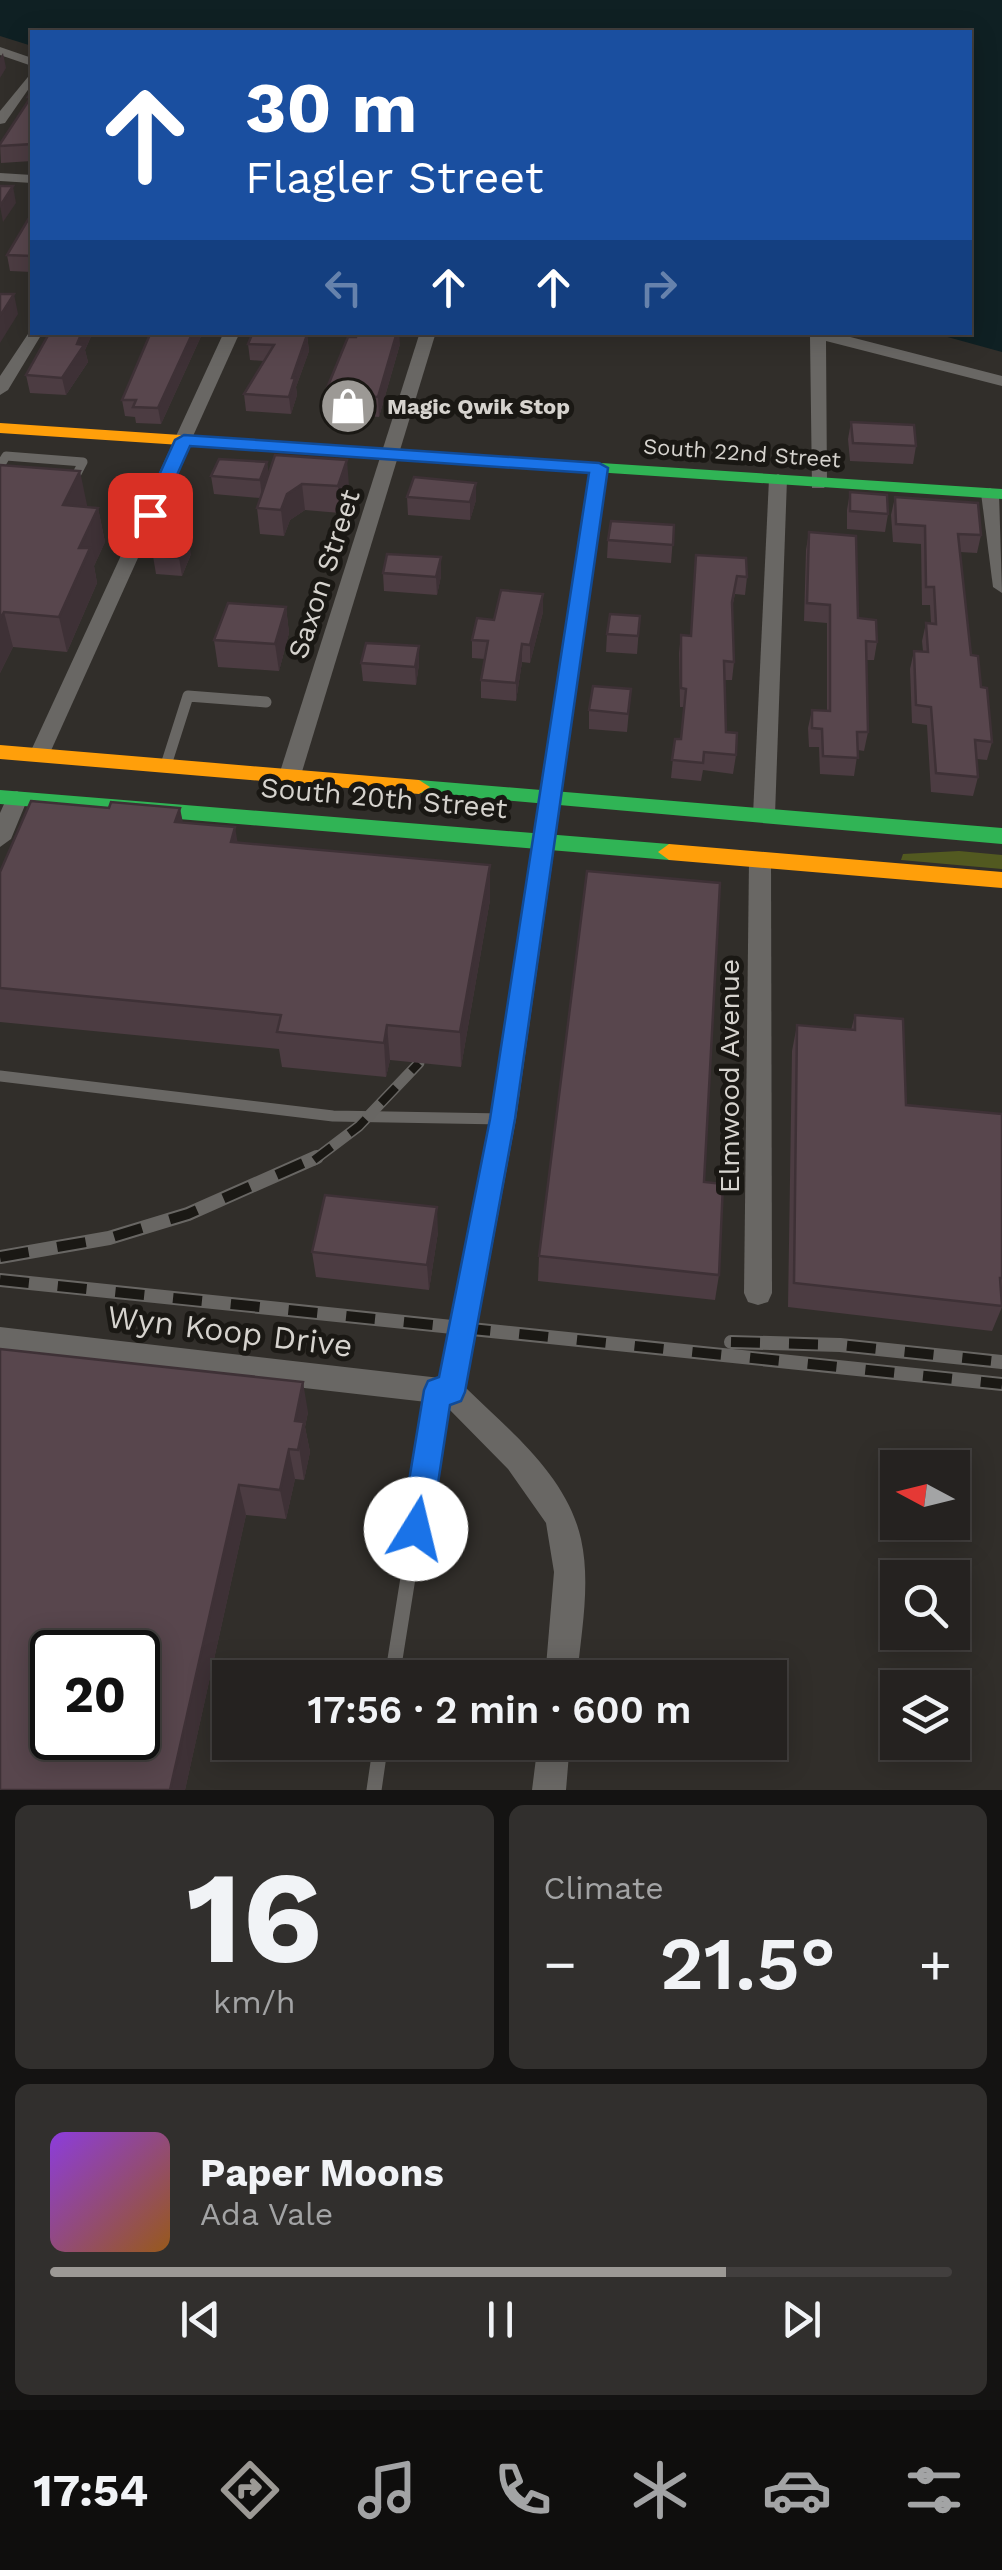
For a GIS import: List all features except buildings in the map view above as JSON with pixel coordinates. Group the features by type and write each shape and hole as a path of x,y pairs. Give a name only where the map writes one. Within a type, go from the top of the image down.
{"main road":[{"name":"South 22nd Street","path":"0,428 996,494"},
{"name":"South 20th Street","path":"0,752 1002,836"},
{"name":"South 20th Street","path":"9,797 1002,880"}],"street":[{"path":"0,51 30,61"},
{"path":"0,120 30,79"},
{"path":"0,176 30,178"},
{"path":"0,390 34,335"},
{"path":"39,755 231,335"},
{"name":"Saxon Street","path":"290,775 427,335"},
{"path":"814,335 818,484"},
{"path":"818,335 1002,381"},
{"path":"563,1660 569,1598 566,1536 545,1491 445,1391 503,1119 599,468"},
{"path":"764,816 778,479"},
{"path":"996,494 1002,587"},
{"path":"0,839 9,797"},
{"name":"Elmwood Avenue","path":"758,1293 760,860"},
{"name":"Wyn Koop Drive","path":"0,1340 445,1391"},
{"path":"549,1790 552,1760"}],"lane":[{"path":"0,466 6,456 83,462 70,485 53,484"},
{"path":"166,766 188,696 266,702"},
{"path":"0,1076 332,1116 503,1119"},
{"path":"395,1660 445,1391"},
{"path":"374,1790 379,1760"}],"green space":[{"path":"959,851 1002,855 1002,869 901,860 903,854"}],"shaded area":[{"path":"0,0 1002,0 1002,352 940,335 972,335 972,30 30,30 30,45 0,36"}],"railway":[{"path":"314,1160 359,1126 419,1063"},
{"path":"0,1257 109,1238 188,1214 317,1157"},
{"path":"0,1280 1002,1384"},
{"path":"731,1342 840,1345 1002,1362"}],"traffic: fast":[{"path":"479,460 1002,494"},
{"path":"419,787 1002,836"},
{"path":"0,797 669,852"}],"traffic: slow":[{"path":"0,428 479,460"},
{"path":"0,752 419,787"},
{"path":"669,852 1002,880"}],"place":[{"name":"Magic Qwik Stop","path":"348,406"}],"route":[{"path":"150,515 184,440 599,468 503,1119 451,1392 438,1390 416,1529"}]}
